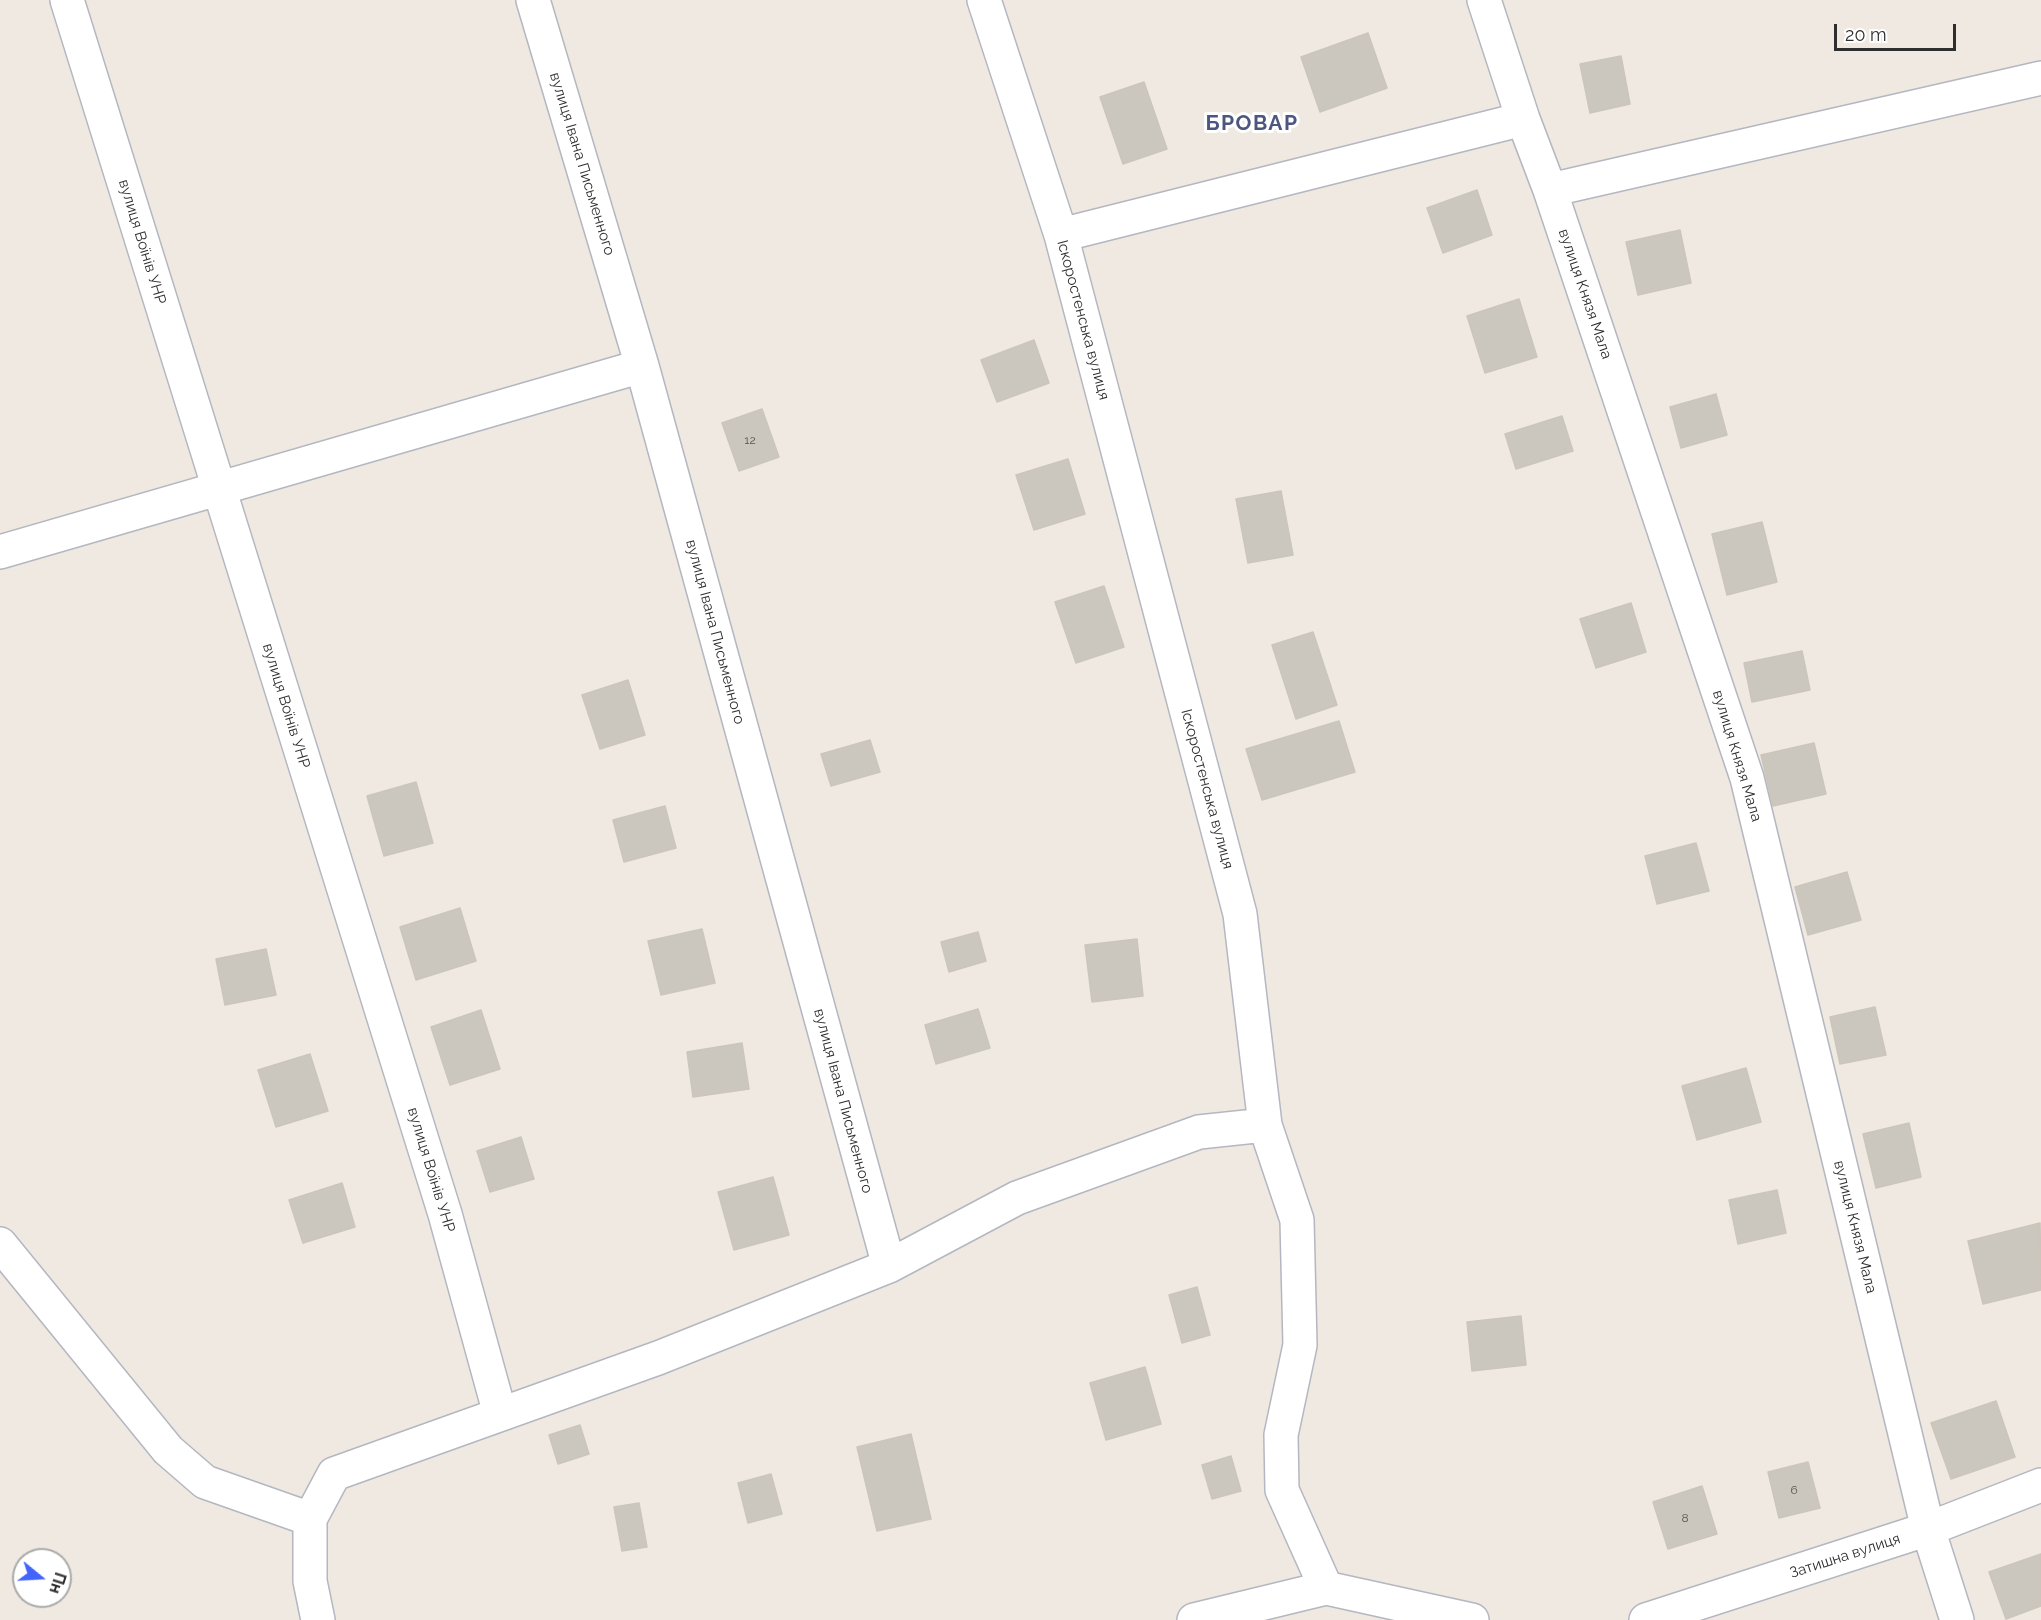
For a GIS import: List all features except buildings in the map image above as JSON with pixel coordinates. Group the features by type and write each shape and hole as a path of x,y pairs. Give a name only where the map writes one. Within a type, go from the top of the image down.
{"street":[{"name":"вулиця Воїнів УНР","path":"67,0 445,1214 500,1414"},
{"name":"вулиця Івана Письменного","path":"533,0 642,366 888,1266"},
{"name":"Іскоростенська вулиця","path":"984,0 1061,235 1240,914 1265,1125 1297,1220 1300,1345 1281,1435 1282,1490 1326,1588"},
{"name":"вулиця Князя Мала","path":"1484,0 1747,778 1928,1529 1957,1620"},
{"path":"1550,190 2041,78"},
{"path":"1061,235 1523,119"},
{"path":"0,552 642,366"},
{"path":"318,1620 310,1581 310,1519 334,1474 658,1358 888,1266 1017,1198 1199,1132 1265,1125"},
{"path":"0,1244 168,1450 205,1482 310,1519"},
{"name":"Затишна вулиця","path":"1646,1620 1928,1529 2041,1485"},
{"path":"1194,1620 1326,1588 1472,1620"}],"district":[{"name":"БРОВАР","path":"1252,124"}]}
